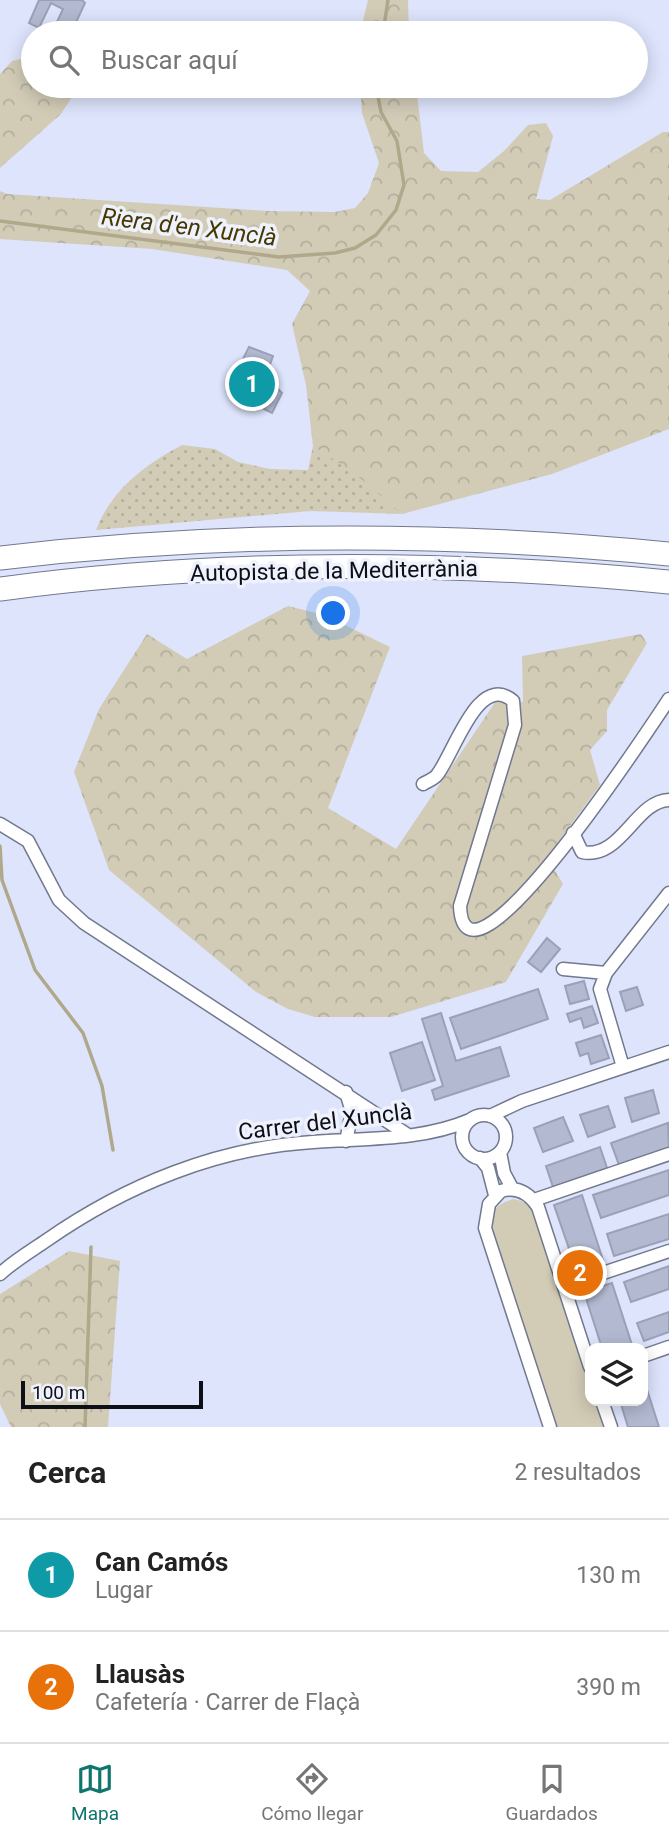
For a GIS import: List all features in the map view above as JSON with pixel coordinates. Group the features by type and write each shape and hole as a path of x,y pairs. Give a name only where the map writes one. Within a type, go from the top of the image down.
{"highway":[{"name":"Autopista de la Mediterrània","path":"0,558 183,542 377,537 476,539 669,554"},
{"name":"Autopista de la Mediterrània","path":"0,589 187,572 309,566 455,567 669,582"}],"street":[{"path":"423,784 436,778 478,704 493,694 502,694 513,701 515,725 460,906 461,918 474,929 484,929 502,918 550,866 669,699"},
{"path":"573,833 582,852 593,855 606,849 657,803 669,800"},
{"path":"0,824 28,841 59,900 84,923 408,1135"},
{"path":"623,1067 600,989 606,973 669,893"},
{"path":"563,969 606,973"},
{"path":"495,1195 488,1168 464,1146 463,1132 470,1120 490,1116 522,1101 669,1052"},
{"path":"346,1092 352,1112 346,1141"},
{"path":"522,1101 512,1115 500,1152 504,1173 512,1188 534,1200 585,1351"},
{"path":"490,1116 502,1124 506,1134"},
{"name":"Carrer del Xunclà","path":"0,1274 88,1211 169,1173 233,1153 312,1142 408,1135 470,1120"},
{"name":"Carrer del Xunclà","path":"435,1129 464,1146"},
{"path":"480,1158 494,1157 500,1152"},
{"path":"534,1200 669,1154"},
{"path":"512,1188 495,1195 486,1209 485,1228 550,1427"},
{"path":"564,1286 669,1251"},
{"path":"648,1354 669,1347"},
{"path":"604,1406 611,1427"}],"green space":[{"path":"368,0 408,0 409,21 363,21"},
{"path":"21,59 21,98 71,98 61,114 0,168 0,74 12,61"},
{"path":"361,98 417,98 424,153 441,171 478,172 504,151 528,125 546,123 553,136 536,199 550,200 663,132 669,132 669,429 552,474 402,514 354,473 313,446 306,385 292,324 310,291 287,270 152,249 0,239 0,191 7,194 269,211 335,212 355,208 368,193 379,163 362,113"},
{"path":"182,445 215,449 238,462 270,469 308,470 313,446 354,472 402,514 311,511 96,530 120,490 155,461"},
{"path":"288,606 324,615 390,647 328,808 396,849 496,701 523,702 522,656 641,634 647,643 607,710 607,731 590,750 600,785 547,857 563,884 506,982 391,1017 315,1017 288,1009 256,992 109,870 74,772 99,709 147,634 187,659"},
{"path":"514,1199 525,1202 533,1211 585,1368 585,1406 598,1406 605,1427 555,1427 491,1234 492,1215 502,1204"},
{"path":"69,1251 120,1261 108,1427 11,1427 0,1404 0,1294"}],"building":[{"path":"39,0 82,0 85,3 77,21 57,21 63,9 51,3 42,21 30,21"},
{"path":"249,347 273,356 266,376 282,393 272,413 227,391"},
{"path":"547,938 560,949 541,972 528,962"},
{"path":"584,981 589,999 570,1004 565,986"},
{"path":"637,987 643,1005 626,1011 620,992"},
{"path":"538,989 548,1019 461,1049 450,1018"},
{"path":"592,1006 598,1023 584,1028 581,1018 570,1022 567,1014"},
{"path":"441,1013 456,1061 500,1047 509,1076 435,1100 432,1090 443,1086 422,1019"},
{"path":"601,1035 609,1058 591,1064 588,1053 580,1056 576,1043"},
{"path":"422,1042 435,1080 402,1091 390,1053"},
{"path":"653,1090 659,1113 632,1122 625,1098"},
{"path":"608,1106 615,1127 588,1137 580,1115"},
{"path":"563,1117 573,1141 543,1152 534,1128"},
{"path":"668,1123 669,1148 619,1165 611,1143"},
{"path":"600,1147 607,1168 553,1187 546,1166"},
{"path":"669,1170 669,1195 601,1218 593,1195"},
{"path":"582,1195 603,1260 576,1269 554,1205"},
{"path":"669,1214 669,1239 614,1256 607,1234"},
{"path":"669,1266 669,1289 631,1302 624,1282"},
{"path":"612,1283 631,1343 600,1343 584,1292"},
{"path":"669,1312 669,1332 644,1341 637,1323"},
{"path":"648,1393 659,1427 628,1427 622,1406 648,1406"}],"waterway":[{"name":"Riera d'en Xunclà","path":"385,21 388,0"},
{"name":"Riera d'en Xunclà","path":"0,221 279,257 335,253 355,248 376,235 396,210 404,185 397,141 381,112 378,98"},
{"name":"Riera d'en Xunclà","path":"0,846 2,880 35,970 83,1033 102,1086 113,1150"},
{"name":"Riera d'en Xunclà","path":"85,1427 91,1247"}],"place":[{"name":"Can Camós","path":"252,384"},
{"name":"Llausàs","path":"580,1273"}]}
